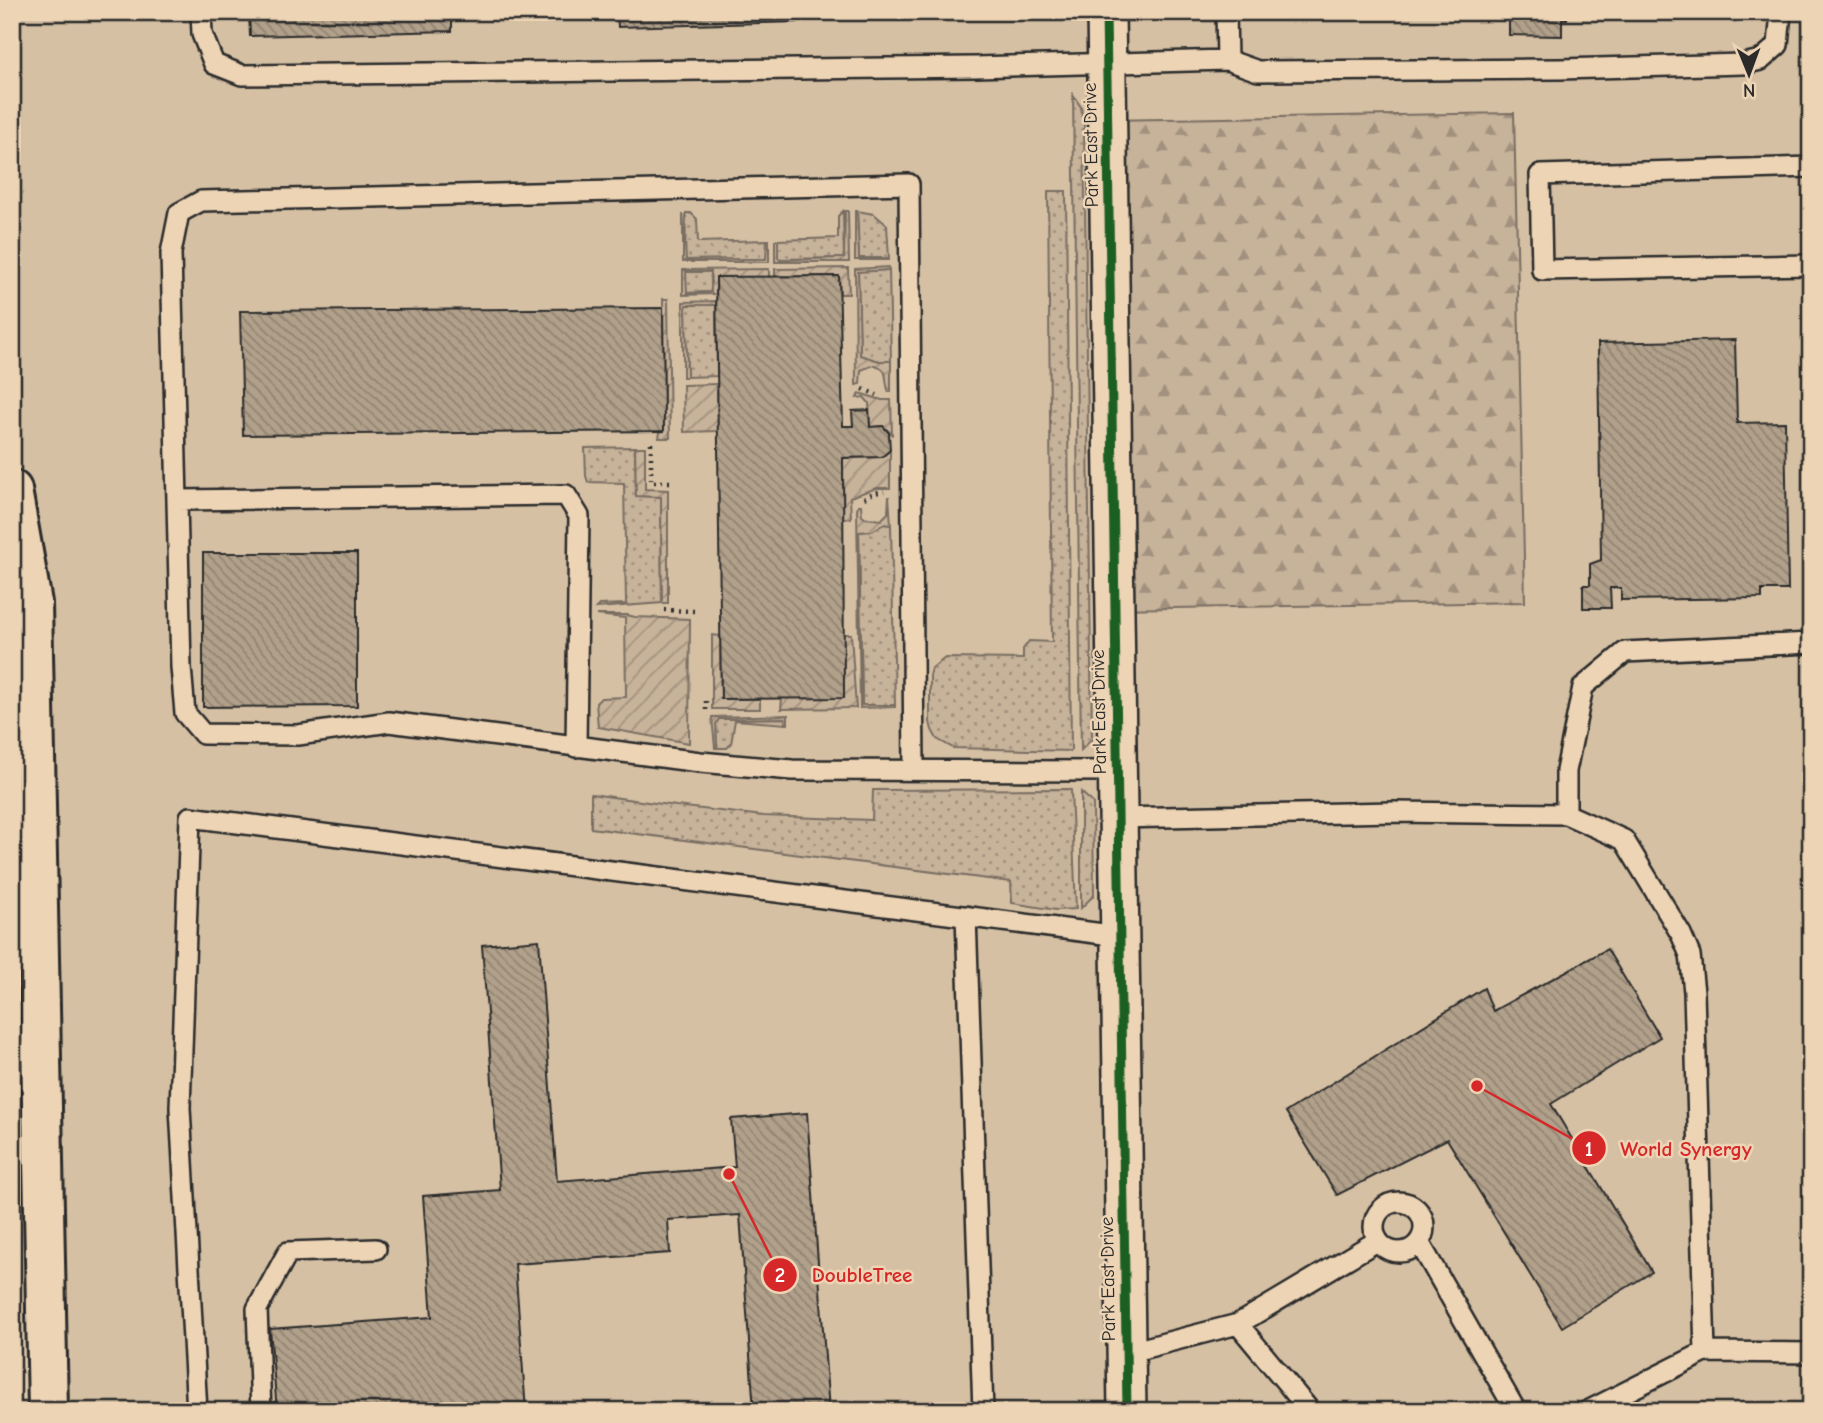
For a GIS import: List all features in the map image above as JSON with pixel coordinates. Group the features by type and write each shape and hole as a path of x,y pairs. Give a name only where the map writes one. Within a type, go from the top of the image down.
{"highway":[{"path":"12,490 32,603 48,1411"}],"street":[{"name":"Park East Drive","path":"1106,12 1127,1411"}],"lane":[{"path":"201,12 202,34 214,64 242,75 1106,65 1227,60 1258,71 1560,69 1743,64 1761,60 1778,45 1781,12"},
{"path":"1226,12 1227,60"},
{"path":"1811,167 1541,175 1542,270 1811,265"},
{"path":"915,769 909,184 201,201 179,213 171,253 181,667 186,713 202,734 298,735 389,722 700,762 792,770 1117,772"},
{"path":"178,500 566,495 579,516 576,747"},
{"path":"1566,814 1566,771 1583,687 1625,652 1811,643"},
{"path":"1117,818 1394,812 1566,814 1624,840 1681,933 1690,954 1694,992 1705,1352"},
{"path":"197,1411 180,1108 190,817 1119,936"},
{"path":"966,916 983,1411"},
{"path":"1404,1202 1418,1211 1424,1226 1419,1242 1406,1252 1382,1247 1377,1241 1374,1233 1376,1216 1387,1204 1404,1202"},
{"path":"1126,1353 1238,1324 1377,1241"},
{"path":"1419,1242 1516,1411"},
{"path":"261,1411 257,1309 288,1252 376,1249"},
{"path":"1238,1324 1310,1411"},
{"path":"1588,1411 1705,1352 1811,1353"}],"path":[{"path":"863,389 877,395"},
{"path":"651,443 651,482 671,482"},
{"path":"864,498 884,491"},
{"path":"664,610 694,611"},
{"path":"706,701 706,712"}],"shaded area":[{"path":"12,12 1811,12 1811,1411 48,1411 12,490"}],"green space":[{"path":"1073,95 1081,107 1084,125 1092,739 1081,750"},
{"path":"1514,113 1525,602 1114,609 1107,120"},
{"path":"1048,191 1066,191 1071,751 953,748 937,739 932,730 932,668 945,658 1023,659 1023,649 1029,641 1052,642"},
{"path":"843,211 844,258 778,259 778,240 838,238 838,216"},
{"path":"845,211 848,211 849,262 775,262 775,240 778,240 780,260 844,258"},
{"path":"855,211 859,258 889,260 855,260"},
{"path":"857,211 874,214 887,225 889,258 859,258"},
{"path":"686,213 691,213 697,219 698,242 767,240 767,259 685,260"},
{"path":"683,214 686,260 766,259 769,240 769,262 683,262"},
{"path":"889,267 889,270 858,272 860,355 879,361 891,361 891,392 887,388 885,372 874,365 861,370 860,384 856,385 855,269"},
{"path":"848,268 849,294 840,294 839,276 775,276 775,269"},
{"path":"769,269 769,277 716,277 716,294 683,295 683,270","holes":["686,272 711,272 711,292 687,293"]},
{"path":"889,270 891,361 879,361 860,356 858,271"},
{"path":"686,272 711,272 712,292 686,293"},
{"path":"663,299 668,299 670,438 659,438 660,432 664,431"},
{"path":"716,301 716,305 686,305 687,377 683,377 683,302"},
{"path":"686,305 716,305 717,376 687,377"},
{"path":"717,384 718,431 684,432 683,385"},
{"path":"859,393 891,400 892,434 883,426 870,427 869,403 864,397 857,398"},
{"path":"635,447 636,496 661,497 662,603 596,608 599,605 626,604 624,483 588,482 585,448"},
{"path":"635,447 645,447 645,489 668,490 668,603 662,603 661,497 636,496"},
{"path":"890,450 890,488 877,488 850,497 851,518 843,519 843,458 882,457"},
{"path":"889,496 891,525 884,524 872,531 859,532 862,705 895,707 860,708 857,509 858,505 861,505 862,516 881,520 888,513"},
{"path":"884,524 891,525 895,705 862,705 859,532"},
{"path":"596,615 690,619 689,743 598,727 596,703 601,698 626,697 625,618"},
{"path":"843,634 851,634 856,708 781,709 782,698"},
{"path":"712,635 720,636 721,699 760,699 760,709 712,709"},
{"path":"788,715 788,724 785,718 719,719 716,724 715,748 712,717"},
{"path":"786,718 786,724 735,720 731,744 727,748 717,748 718,719"},
{"path":"873,790 1071,790 1076,909 1056,910 1012,903 1011,882 591,828 591,794 764,816 872,820"},
{"path":"1081,792 1093,803 1094,895 1081,908"}],"building":[{"path":"249,12 452,12 452,31 250,36"},
{"path":"617,12 796,12 797,22 618,27"},
{"path":"1500,12 1567,12 1567,19 1562,19 1562,36 1509,35 1509,19 1500,18"},
{"path":"839,276 843,426 853,426 852,411 869,410 870,427 883,426 889,433 890,450 882,457 843,458 844,698 721,699 716,277"},
{"path":"663,308 664,431 243,435 240,311"},
{"path":"1735,340 1737,423 1785,422 1788,590 1762,590 1762,598 1621,600 1621,588 1610,588 1611,608 1583,608 1583,585 1590,585 1590,564 1601,560 1598,343"},
{"path":"203,553 357,553 357,706 203,707"},
{"path":"539,940 557,1181 735,1167 731,1119 807,1113 829,1411 754,1411 740,1215 668,1220 670,1253 515,1264 526,1411 277,1411 270,1329 432,1317 423,1196 500,1190 482,945"},
{"path":"1607,949 1660,1037 1551,1104 1652,1272 1562,1327 1447,1139 1337,1195 1286,1112 1484,988 1493,1011"},
{"path":"665,1406 665,1411 602,1411"}],"cycle path":[{"path":"1106,12 1127,1411"}],"place":[{"name":"World Synergy","path":"1477,1086"},
{"name":"DoubleTree","path":"729,1174"}]}
